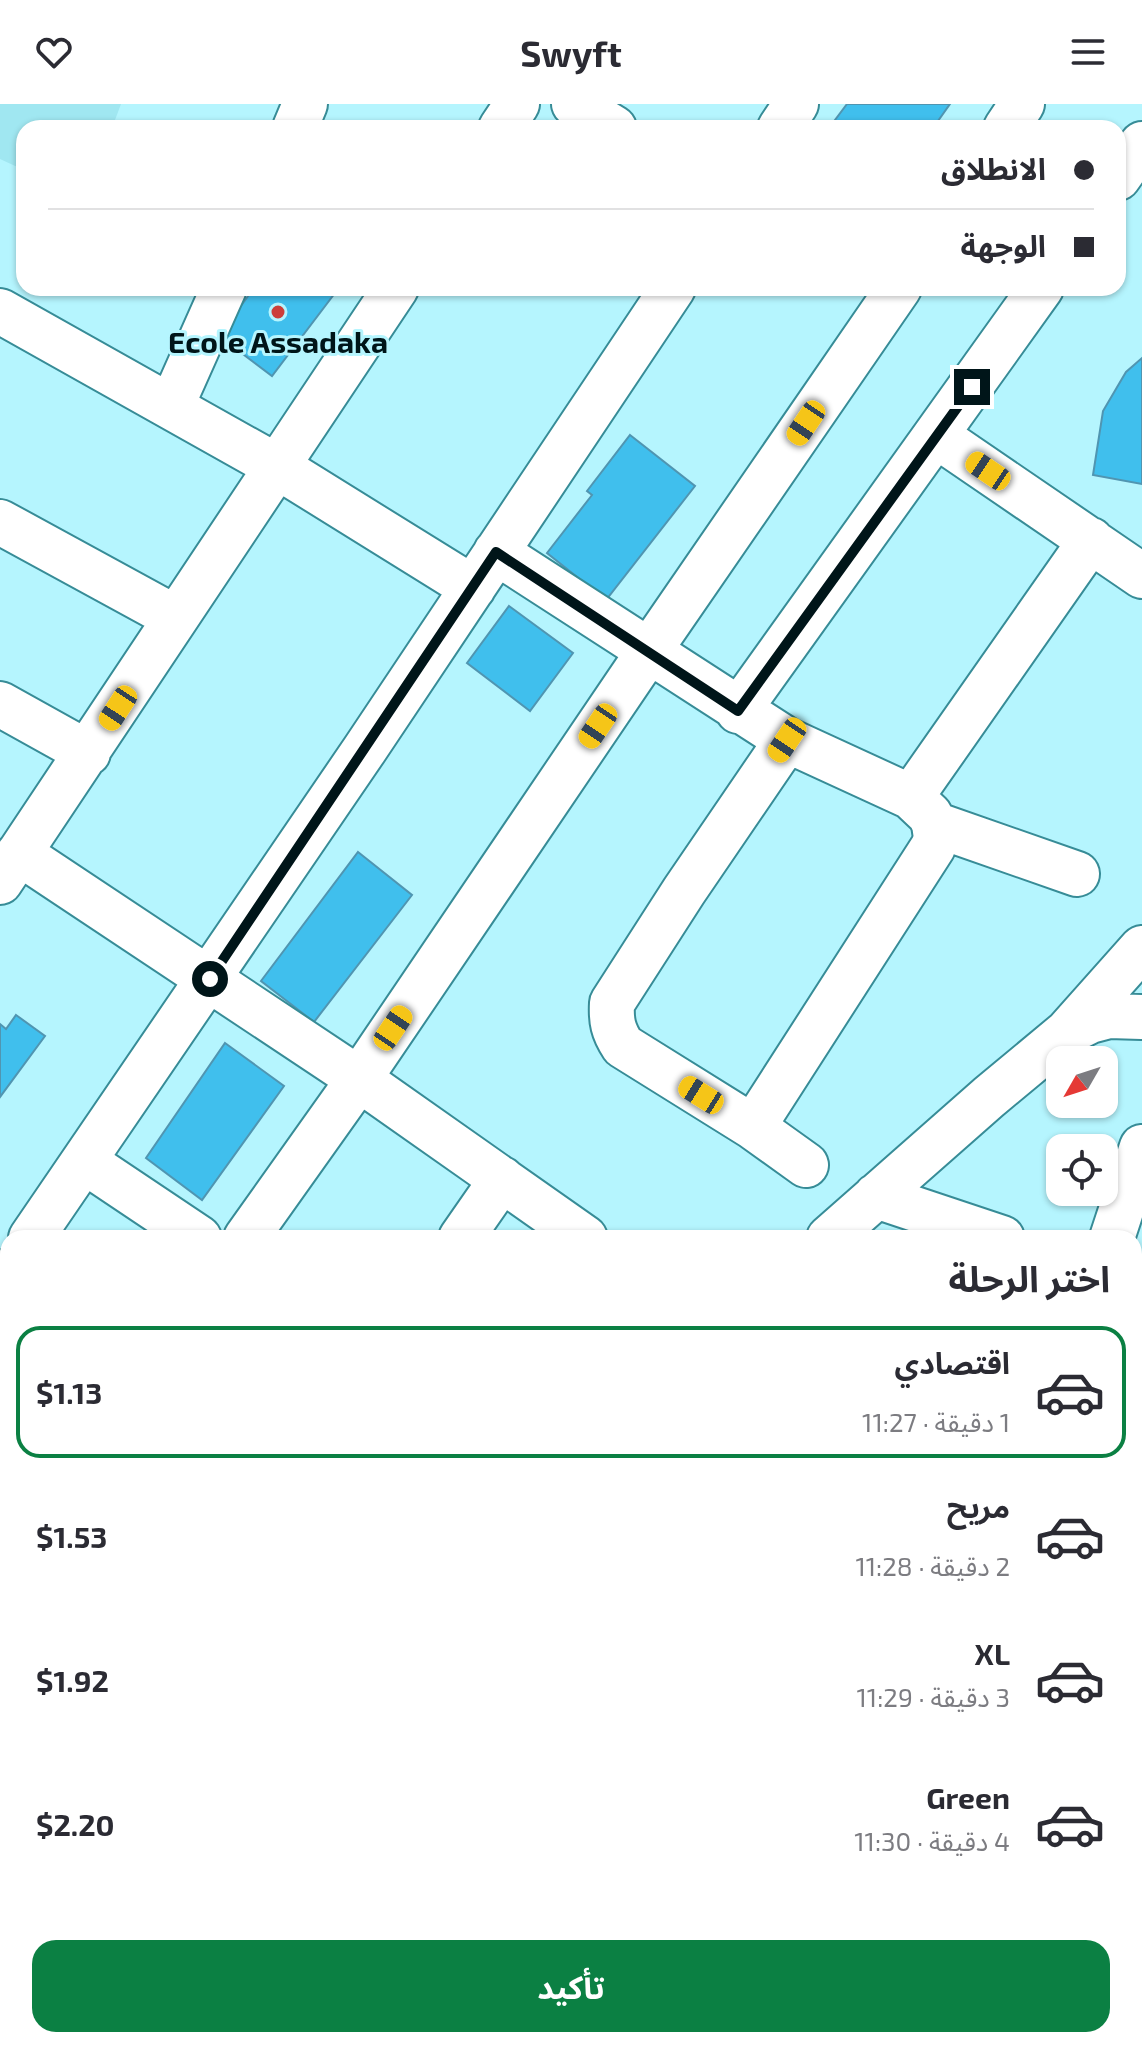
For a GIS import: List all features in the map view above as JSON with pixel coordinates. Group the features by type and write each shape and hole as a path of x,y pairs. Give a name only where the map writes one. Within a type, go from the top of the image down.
{"street":[{"path":"574,104 601,120"},
{"path":"1126,167 1142,144"},
{"path":"171,407 220,296"},
{"path":"391,296 9,868 210,979 574,1230"},
{"path":"37,1230 210,979 668,296"},
{"path":"252,1230 359,1079 888,296"},
{"path":"738,711 1035,296"},
{"path":"0,311 278,467 649,651 787,740 922,810 1077,874"},
{"path":"937,436 1142,576"},
{"path":"0,522 176,618"},
{"path":"922,810 1091,540"},
{"path":"0,704 88,753"},
{"path":"787,740 612,1003 611,1021 623,1046 753,1127 806,1165"},
{"path":"753,1127 933,847 936,838 922,810"},
{"path":"838,1230 1066,1033 1142,948"},
{"path":"1066,1033 1109,1016 1142,1017"},
{"path":"1115,1230 1142,1147"},
{"path":"84,1161 187,1230"},
{"path":"467,1230 502,1179"},
{"path":"876,1196 978,1230"}],"shaded area":[{"path":"0,104 121,104 115,120 16,120 16,166 0,159"}],"building":[{"path":"847,104 950,104 939,120 835,120"},
{"name":"Ecole Assadaka","path":"248,296 333,296 272,376 219,336"},
{"path":"1142,358 1142,484 1093,475 1103,411 1126,372"},
{"path":"630,435 695,486 606,600 547,553 592,495 587,491"},
{"path":"509,606 573,653 530,711 467,663"},
{"path":"358,852 412,895 314,1022 261,981"},
{"path":"16,1015 45,1036 0,1097 0,1024 6,1029"},
{"path":"225,1043 284,1086 202,1200 146,1158"}],"place":[{"name":"Ecole Assadaka","path":"278,312"}],"route":[{"path":"210,979 496,552 738,711 972,387"}]}
